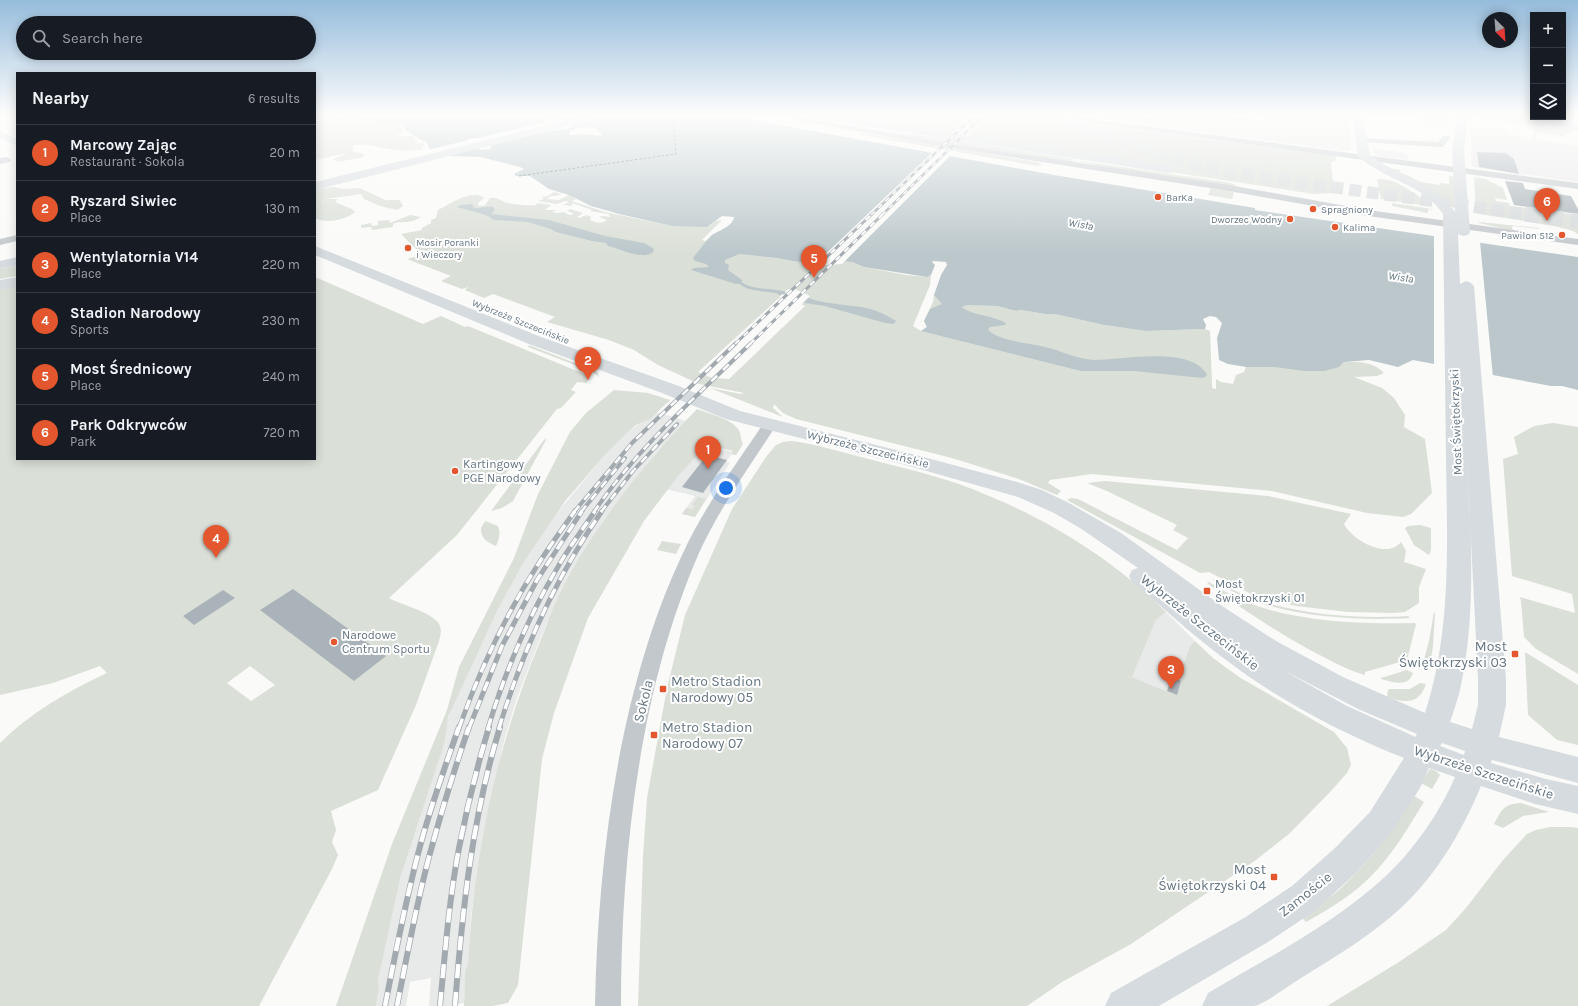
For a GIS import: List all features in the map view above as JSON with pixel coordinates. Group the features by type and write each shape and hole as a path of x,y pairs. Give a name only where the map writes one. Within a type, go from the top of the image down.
{"main road":[{"path":"316,180 393,161"},
{"path":"316,186 416,161"},
{"path":"1112,161 1168,169"},
{"path":"1370,161 1428,191 1456,215"},
{"name":"Most Świętokrzyski","path":"1429,741 1448,684 1457,615 1459,548 1456,215 1460,170 1459,161"},
{"name":"Most Świętokrzyski","path":"1456,215 1490,626 1492,702 1477,758"},
{"name":"Wybrzeże Szczecińskie","path":"316,238 630,365 684,385 735,406 770,424"},
{"name":"Wybrzeże Szczecińskie","path":"316,250 554,348 677,392 729,414 925,463 1031,494 1052,504 1114,539 1225,621 1274,652 1352,694 1429,741 1477,758 1549,794 1578,800"},
{"path":"0,263 16,253"},
{"path":"0,263 16,261"},
{"path":"0,280 16,277"},
{"path":"0,285 16,282"},
{"name":"Zamoście","path":"1124,1006 1256,930 1304,898 1346,860 1380,822 1409,779 1429,741"},
{"path":"1221,1006 1330,939 1381,902 1404,880 1432,845 1449,819 1465,790 1477,758"},
{"name":"Wybrzeże Szczecińskie","path":"1477,758 1578,770"}],"street":[{"path":"1050,161 1229,188 1368,214 1578,242"},
{"path":"1383,161 1578,186"},
{"path":"0,242 16,238"},
{"name":"Sokola","path":"608,1006 608,958 624,795 635,734 661,630 677,586 704,527 770,424"}],"shaded area":[{"path":"1009,161 1030,161 1042,163 1038,166"},
{"path":"1058,161 1072,161 1071,163"},
{"path":"1081,161 1237,185 1229,187 1094,166 1095,164 1080,162"},
{"path":"1096,161 1334,161 1331,163 1334,191 1332,193 1314,194"},
{"path":"1472,161 1578,161 1578,182 1472,167"},
{"path":"1389,168 1400,170 1400,172 1421,182 1440,185 1440,183 1449,184 1449,176 1455,177 1456,208 1451,207 1435,192"},
{"path":"1474,177 1485,179 1503,188 1507,200 1495,198 1496,201 1509,203 1510,206 1578,215 1578,234 1572,231 1547,225 1476,213"},
{"path":"1377,179 1396,182 1418,196 1430,206 1381,199"},
{"path":"333,187 345,189 360,188 385,200 400,200 403,206 397,210 380,206 364,199 361,194 326,199 316,204 316,189"},
{"path":"1211,188 1234,192 1232,199 1208,195"},
{"path":"554,192 562,194 551,196 546,199 559,200 569,195 576,199 572,201 605,212 672,226 709,226 716,221 722,220 702,240 706,241 696,255 739,254 810,264 839,261 852,262 864,267 906,275 927,277 931,275 930,285 913,326 921,331 927,327 924,321 933,302 934,295 991,336 955,307 968,305 997,306 1016,311 1021,310 1055,314 1104,325 1146,331 1205,329 1210,331 1212,388 1216,389 1216,379 1221,382 1233,384 1236,375 1244,372 1246,367 1321,370 1330,369 1344,362 1371,364 1376,366 1384,373 1377,376 1354,377 1382,388 1394,398 1405,415 1404,427 1425,439 1432,493 1411,514 1403,517 1367,513 1272,491 1092,474 1050,480 1048,483 1061,491 1057,495 1019,479 952,458 796,419 783,413 774,404 773,408 783,417 710,388 741,394 744,393 699,384 658,365 634,350 609,340 547,322 555,317 493,294 484,298 465,290 468,287 462,289 441,281 451,276 407,259 422,255 401,234 422,230 422,228 431,223 431,220 436,218 438,210 468,196 479,195 484,198 478,203 479,206 485,205 490,198 494,198 507,203 515,204 536,205 537,203 551,205 545,210 557,210 552,212 564,212 572,215 573,213 567,211 570,209 583,213 577,217 581,218 589,216 591,217 590,220 601,223 607,220 599,217 611,217 608,214 590,211 592,210 572,203 572,206 563,205 569,202 566,201 556,204 538,201 544,199 542,197 548,196","holes":["779,298 798,302 805,306 729,379 712,378 698,372"]},
{"path":"327,199 338,199 335,202 352,209 355,212 341,219 324,221 316,218 316,204"},
{"path":"1392,203 1432,209 1432,210 1428,209 1428,213 1392,206"},
{"path":"410,215 421,217 409,222 393,224 393,227 372,230 371,227 361,228 361,225 371,223 372,226 378,225 378,221 389,220 390,223"},
{"path":"1479,222 1540,229 1513,226 1513,231"},
{"path":"16,265 16,276 0,279 0,269"},
{"path":"316,277 423,324 441,316 589,376 590,378 586,383 577,382 571,390 576,392 561,408 557,409 457,535 389,598 425,613 437,621 441,630 439,642 416,705 378,790 331,811 336,830 332,842 338,855 259,1006 0,1006 0,743 37,712 78,687 107,673 100,666 53,683 0,695 0,290 16,286 16,460 316,460","holes":["250,666 275,685 251,701 227,683"]},
{"path":"529,345 593,370 598,373 599,377 593,372 528,347"},
{"path":"614,390 648,393 670,400 650,419 636,425 604,456 566,500 525,560 497,611 448,717 444,744 400,878 378,980 379,988 376,1006 336,1006 392,844 447,710 459,667 514,558 538,494 570,432 586,413"},
{"path":"697,409 719,417 734,425 741,435 743,444 736,455 731,454 733,451 707,445 678,476 644,521 588,618 554,713 542,759 518,985 508,1003 492,1006 464,1006 465,971 468,964 471,922 482,838 501,756 526,676 558,597 589,542 640,472"},
{"path":"657,412 686,421 655,454 604,520 582,555 561,591 518,695 505,737 483,835 471,916 468,964 465,971 464,1003 449,1006 429,1006 431,978 410,982 406,1006 376,1006 379,988 378,980 399,868 454,700 497,611 525,560 553,518 604,456 629,431"},
{"path":"1553,423 1578,427 1578,674 1536,649 1524,637 1520,597 1575,613 1572,594 1512,576 1503,459 1518,454 1514,437 1534,426"},
{"path":"547,438 513,501 502,508 491,511 544,440"},
{"path":"791,441 828,448 956,483 1013,507 1068,536 1119,571 1166,612 1156,620 1132,677 1173,694 1190,646 1195,641 1213,658 1239,677 1334,732 1347,748 1351,765 1347,773 1290,833 1256,860 1131,944 1062,982 1027,1006 638,1006 643,856 647,798 667,688 685,615 732,509 766,457 776,445"},
{"path":"707,445 733,452 726,462 730,463 695,517 682,514 695,496 665,489"},
{"path":"1105,481 1268,496 1351,514 1344,524 1354,536 1370,546 1379,548 1387,549 1395,547 1401,542 1406,551 1404,562 1426,569 1419,587 1419,603 1405,612 1348,612 1296,606 1253,595 1209,572 1200,573 1067,500 1071,498 1078,499 1177,550 1188,538 1173,530 1177,525 1107,491 1087,483"},
{"path":"698,497 706,499 695,517 682,514 686,508 693,509 695,506 692,505"},
{"path":"485,521 498,526 499,536 496,546 487,541 482,535 481,528"},
{"path":"1420,525 1431,528 1431,550 1429,555 1414,545 1405,528 1408,526"},
{"path":"662,541 681,544 676,554 657,550"},
{"path":"1214,579 1245,595 1268,603 1307,612 1369,617 1408,616 1410,618 1350,618 1307,614 1286,610 1244,597 1213,580"},
{"path":"1209,582 1246,602 1286,614 1308,618 1351,622 1415,623 1407,660 1365,672 1365,675 1351,670 1310,650 1270,627 1207,583"},
{"path":"1166,612 1195,641 1190,646 1178,680 1182,681 1173,694 1132,677 1156,620"},
{"path":"1434,612 1433,646 1429,672 1422,667 1429,641"},
{"path":"1525,652 1578,685 1578,745 1557,740 1528,715"},
{"path":"1407,670 1413,673 1408,681 1400,683 1381,679 1381,678"},
{"path":"1420,683 1426,684 1423,691 1419,696 1411,701 1387,697 1388,690 1390,689 1410,689"},
{"path":"1430,769 1436,771 1440,775 1432,789 1421,783"},
{"path":"1414,796 1424,802 1389,856 1360,887 1334,906 1306,922 1303,919 1339,890 1378,848"},
{"path":"1521,803 1549,812 1523,816 1503,828 1494,824 1499,815 1507,806"},
{"path":"1550,827 1578,828 1578,1006 1327,1006 1399,962 1446,930 1466,908 1503,860 1527,834 1536,830"}],"water":[{"name":"Wisła","path":"496,161 977,161 1255,208 1255,210 1578,257 1578,390 1413,360 1398,367 1369,360 1344,362 1339,367 1324,371 1304,371 1275,367 1246,367 1228,364 1219,360 1217,338 1222,323 1216,317 1210,316 1203,319 1206,325 1205,329 1146,331 1104,325 1055,314 1021,310 1016,311 997,306 968,305 961,307 1006,323 1005,325 990,327 988,330 993,334 1008,340 1042,346 1076,357 1094,360 1155,356 1172,357 1187,360 1199,366 1207,375 1202,378 1134,371 1081,371 921,331 927,327 924,321 930,309 942,304 934,295 941,275 947,265 946,262 933,261 932,262 935,265 931,275 927,277 864,267 852,262 839,261 810,264 739,254 725,260 725,263 729,265 728,270 742,280 742,283 736,284 691,270 694,268 709,267 706,264 695,261 693,258 709,237 729,225 734,217 722,216 707,227 672,226 619,214 591,206 569,195 549,189 530,176 516,176 514,174 524,169"},
{"path":"473,204 473,207 476,208 493,207 495,210 491,214 549,220 605,236 644,243 653,248 654,251 650,254 638,255 608,246 606,243 556,232 528,222 494,220 486,215 457,207 461,205"},
{"path":"780,291 795,293 819,301 867,308 886,315 896,321 892,324 885,323 825,306 798,302 779,295 777,293"}],"pier":[{"path":"924,161 945,161 842,264 813,266"},
{"path":"1434,235 1480,242 1493,377 1434,366"},
{"path":"788,289 795,289 810,296 801,305 779,297"}],"building":[{"path":"1478,161 1515,161 1519,174 1479,167"},
{"path":"1505,181 1523,183 1525,189 1571,196 1578,209 1578,214 1514,205"},
{"path":"707,455 727,460 703,493 682,487"},
{"name":"Narodowe Centrum Sportu","path":"293,589 386,656 354,681 260,610"},
{"path":"223,590 235,598 194,625 183,616"},
{"path":"1172,677 1181,681 1177,695 1167,691"}],"waterway":[{"path":"738,281 753,289 784,293"}],"ferry route":[{"path":"519,176 626,161"}],"tunnel":[{"path":"1184,161 1231,173 1532,215"},
{"path":"1525,214 1578,221"}],"railway":[{"path":"871,215 927,161"},
{"path":"882,215 937,161"},
{"path":"735,344 872,214"},
{"path":"750,344 883,214"},
{"path":"574,512 632,443 736,343"},
{"path":"594,512 610,489 648,445 751,343"},
{"path":"601,512 633,471 677,424"},
{"path":"581,512 625,458"},
{"path":"459,728 484,665 514,605 525,585 575,511"},
{"path":"469,728 502,646 537,580 582,511"},
{"path":"488,728 510,665 528,624 563,558 595,511"},
{"path":"499,728 519,670 542,615 570,562 602,511"},
{"path":"385,1006 404,911 422,838 442,774 459,727"},
{"path":"397,1006 424,875 458,759 469,727"},
{"path":"440,1006 453,887 462,833 476,772 489,727"},
{"path":"455,1006 465,900 475,830 490,761 500,727"}],"place":[{"name":"BarKa","path":"1158,197"},
{"name":"Spragniony","path":"1313,209"},
{"name":"Dworzec Wodny","path":"1290,219"},
{"name":"Park Odkrywców","path":"1547,221"},
{"name":"Kalima","path":"1335,227"},
{"name":"Pawilon 512","path":"1562,235"},
{"name":"Mosir Poranki i Wieczory","path":"408,248"},
{"name":"Most Średnicowy","path":"814,278"},
{"name":"Ryszard Siwiec","path":"588,380"},
{"name":"Marcowy Zając","path":"708,469"},
{"name":"Kartingowy PGE Narodowy","path":"455,471"},
{"name":"Stadion Narodowy","path":"216,558"},
{"name":"Most Świętokrzyski 01","path":"1207,591"},
{"name":"Narodowe Centrum Sportu","path":"334,642"},
{"name":"Most Świętokrzyski 03","path":"1515,654"},
{"name":"Metro Stadion Narodowy 05","path":"663,689"},
{"name":"Wentylatornia V14","path":"1171,689"},
{"name":"Metro Stadion Narodowy 07","path":"654,735"},
{"name":"Most Świętokrzyski 04","path":"1274,877"}]}
